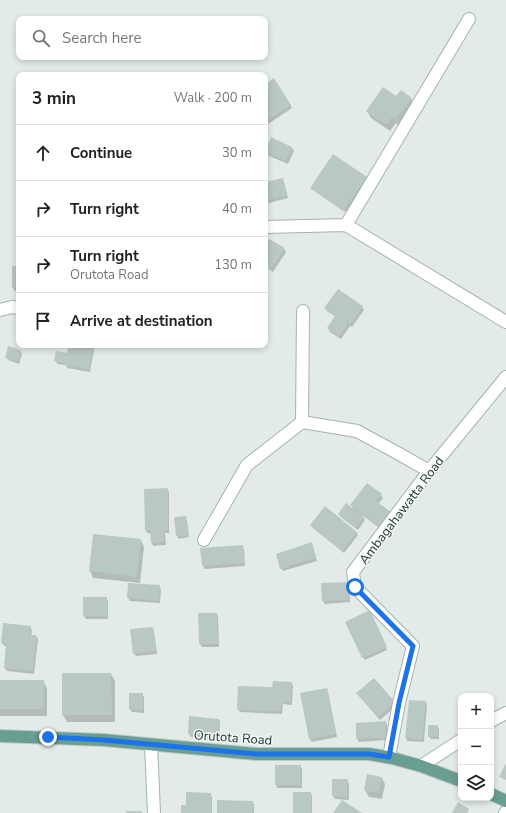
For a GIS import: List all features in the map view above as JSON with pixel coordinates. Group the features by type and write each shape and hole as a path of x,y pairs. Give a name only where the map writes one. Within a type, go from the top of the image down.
{"main road":[{"name":"Orutota Road","path":"0,736 104,740 256,754 369,754 389,757 421,766 458,780"},
{"path":"494,795 506,801"}],"street":[{"path":"346,225 469,19"},
{"path":"268,227 346,225 506,322"},
{"path":"0,310 16,308"},
{"path":"302,422 303,311"},
{"name":"Ambagahawatta Road","path":"389,757 399,703 413,646 355,587 353,572 429,471 506,377"},
{"path":"204,540 247,465 302,422 357,431 429,471"},
{"path":"494,720 506,714"},
{"path":"421,766 458,742"},
{"path":"151,745 154,813"}],"building":[{"path":"274,78 291,105 268,120 268,82"},
{"path":"383,87 396,96 401,90 412,98 395,120 392,117 386,125 366,111"},
{"path":"271,137 292,147 286,161 268,153 268,144"},
{"path":"333,154 367,177 343,211 310,188"},
{"path":"283,178 287,195 268,200 268,181"},
{"path":"269,239 285,248 271,270 268,268"},
{"path":"12,266 16,266 16,288 12,288"},
{"path":"338,289 363,306 350,325 348,323 339,337 327,328 335,316 324,308"},
{"path":"8,346 21,350 17,361 5,358"},
{"path":"68,348 93,348 89,370 64,365 65,363 54,361 56,351 67,353"},
{"path":"367,483 382,494 376,501 391,512 380,527 350,505"},
{"path":"168,488 168,530 164,530 164,542 151,543 150,530 145,530 144,489"},
{"path":"346,503 364,517 356,527 338,514"},
{"path":"325,506 357,532 342,551 310,525"},
{"path":"186,516 188,535 176,536 174,517"},
{"path":"93,534 141,539 137,577 89,571"},
{"path":"312,542 316,558 280,569 276,554"},
{"path":"243,545 244,563 202,566 200,548"},
{"path":"347,582 349,600 322,601 321,583"},
{"path":"128,583 160,585 159,601 127,598"},
{"path":"83,597 107,597 107,616 83,616"},
{"path":"370,610 387,647 362,658 345,622"},
{"path":"198,613 217,613 218,644 199,644"},
{"path":"3,623 31,626 30,635 36,635 33,671 4,668 6,644 1,643"},
{"path":"153,627 156,651 133,654 130,629"},
{"path":"62,673 111,673 112,715 62,715"},
{"path":"374,678 395,702 378,717 356,693"},
{"path":"0,680 44,680 44,709 0,709"},
{"path":"273,681 292,682 291,702 282,702 281,711 237,710 238,686 272,687"},
{"path":"327,688 336,734 309,739 300,693"},
{"path":"129,693 143,693 143,710 129,709"},
{"path":"409,700 426,701 422,740 405,738"},
{"path":"189,716 219,719 218,737 188,734"},
{"path":"386,721 386,738 356,739 356,723"},
{"path":"428,725 438,725 438,736 428,737"},
{"path":"506,763 506,780 499,777"},
{"path":"275,765 301,765 301,785 275,785"},
{"path":"367,774 382,777 379,793 364,790"},
{"path":"332,779 348,779 347,797 332,796"},
{"path":"186,792 211,793 211,813 181,813 181,805 186,805"},
{"path":"293,792 311,792 311,813 293,813"},
{"path":"217,800 253,801 253,813 217,813"},
{"path":"342,800 359,811 362,813 333,813"},
{"path":"458,802 469,809 467,813 452,813"},
{"path":"126,811 142,811 142,813 126,813"}],"route":[{"path":"48,737 104,740 256,754 369,754 389,757 399,703 413,646 355,587"}]}
